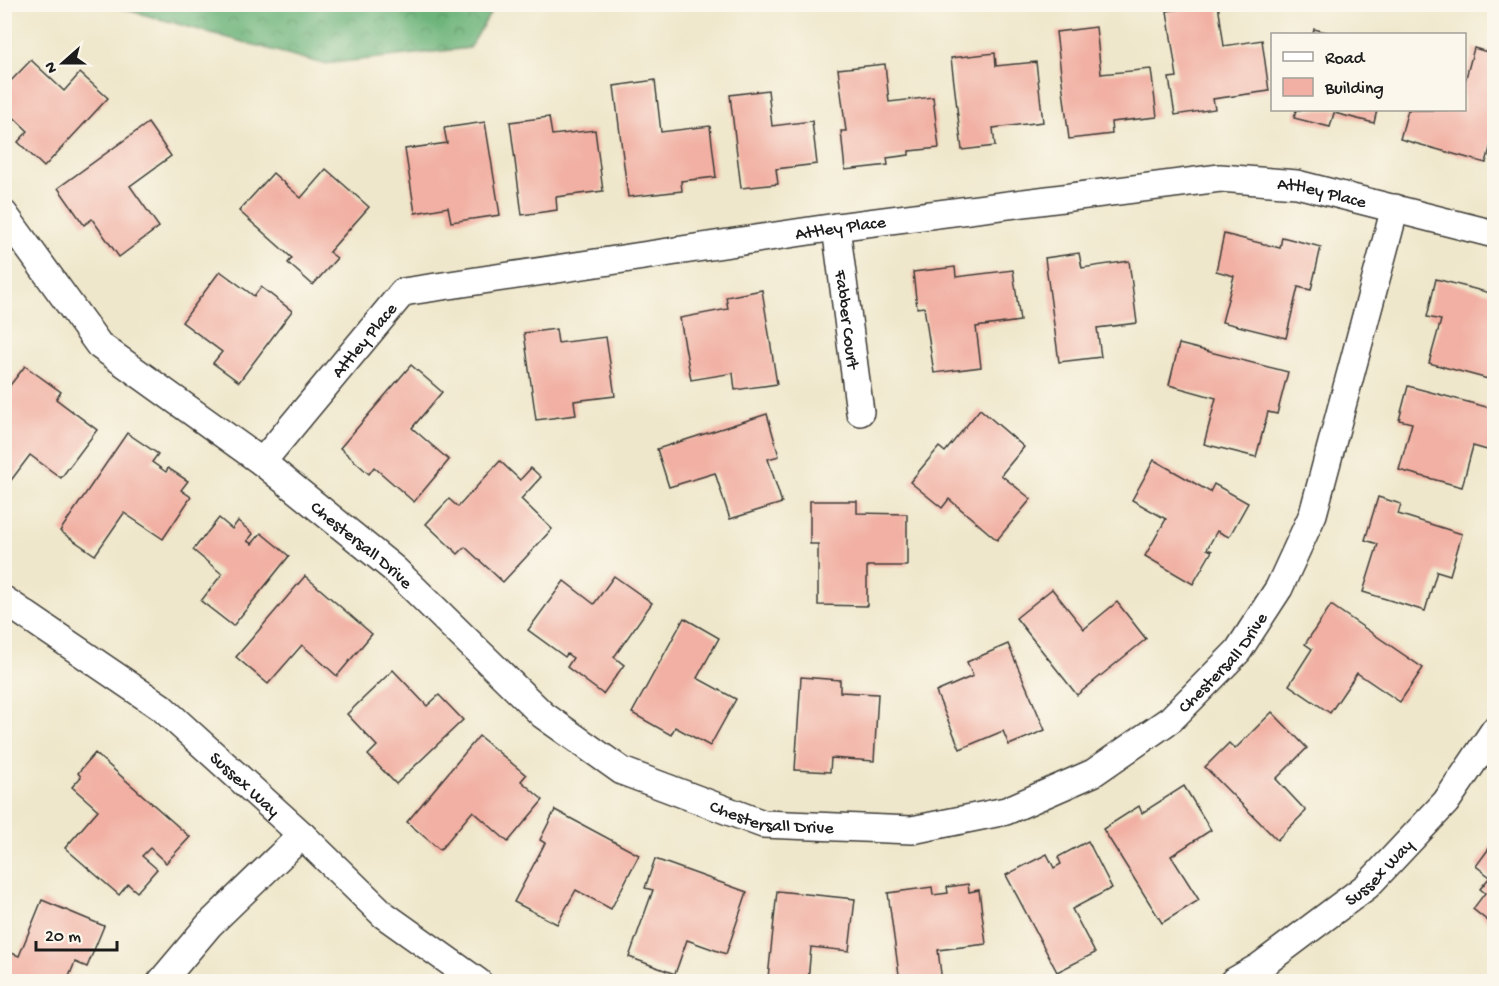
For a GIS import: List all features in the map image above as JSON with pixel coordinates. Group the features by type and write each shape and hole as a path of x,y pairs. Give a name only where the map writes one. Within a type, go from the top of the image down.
{"street":[{"name":"Attley Place","path":"262,462 403,292 836,227 1220,178 1297,184 1494,234"},
{"name":"Chestersall Drive","path":"4,214 99,345 262,462 394,569 543,715 621,771 763,824 912,830 1006,811 1094,774 1172,719 1238,651 1279,588 1313,514 1395,208"},
{"name":"Fabber Court","path":"836,227 860,412"},
{"name":"Sussex Way","path":"4,600 161,707 302,835 384,915 478,981"},
{"name":"Sussex Way","path":"1233,981 1258,968 1367,886 1446,802 1494,731"},
{"path":"160,981 209,924 302,835"}],"green space":[{"path":"109,5 495,5 470,48 323,64"}],"building":[{"path":"1218,4 1224,46 1262,40 1269,91 1213,99 1215,109 1175,115 1169,78 1177,77 1167,11"},
{"path":"1096,27 1101,74 1151,69 1157,117 1111,122 1112,134 1069,139 1056,32"},
{"path":"1314,29 1330,33 1313,33"},
{"path":"1474,48 1494,54 1494,133 1486,163 1400,139 1408,111 1466,111 1466,78"},
{"path":"995,53 996,66 1036,62 1043,122 993,128 995,146 962,150 951,58"},
{"path":"31,60 64,91 80,73 108,98 44,167 18,142 28,131 4,108 4,88"},
{"path":"885,64 889,102 933,97 939,148 909,151 909,155 887,158 888,165 845,170 841,131 846,131 838,69"},
{"path":"655,80 661,132 710,126 716,177 681,181 682,191 628,197 614,86"},
{"path":"768,90 772,126 812,121 817,164 776,169 778,184 741,188 730,95"},
{"path":"1296,111 1377,111 1374,123 1334,113 1330,127 1294,118"},
{"path":"549,117 552,135 595,130 603,191 556,197 557,210 522,215 510,122"},
{"path":"485,122 500,215 451,222 448,207 415,213 405,149 447,143 444,128"},
{"path":"148,123 171,156 130,186 159,227 119,257 92,219 84,225 58,188"},
{"path":"326,169 369,207 329,252 337,258 313,285 288,263 292,258 239,211 273,173 301,198"},
{"path":"1224,234 1280,248 1282,237 1321,247 1311,290 1298,287 1286,338 1222,322 1234,276 1216,271"},
{"path":"1079,253 1082,268 1129,261 1137,323 1097,328 1101,357 1059,362 1045,258"},
{"path":"955,267 956,277 1013,270 1020,321 976,327 981,367 934,373 924,307 917,308 913,272"},
{"path":"220,271 254,296 261,287 292,311 239,382 213,363 222,352 182,322"},
{"path":"1436,279 1494,294 1492,380 1429,363 1441,320 1427,317"},
{"path":"762,290 777,384 735,390 733,373 691,380 680,318 728,309 726,297"},
{"path":"556,329 558,343 606,337 615,396 574,401 576,415 536,420 524,333"},
{"path":"1179,344 1288,372 1277,414 1268,412 1256,457 1204,444 1216,398 1169,385"},
{"path":"411,365 442,392 412,428 449,460 414,502 374,467 369,474 340,448"},
{"path":"25,366 61,392 56,399 97,430 61,478 30,455 9,483 4,480 4,408 8,403 4,400 4,393"},
{"path":"1408,386 1494,409 1494,452 1473,446 1462,487 1399,470 1412,423 1399,420"},
{"path":"980,409 1024,447 1001,475 1031,499 997,540 949,499 942,508 910,482 939,447 945,452"},
{"path":"767,414 779,456 768,459 782,503 730,519 715,473 669,487 657,449"},
{"path":"127,433 158,454 152,462 166,472 168,468 188,481 181,490 191,497 163,539 124,513 95,555 60,531"},
{"path":"1154,460 1210,492 1214,484 1248,503 1229,537 1217,531 1207,549 1212,551 1193,584 1145,556 1166,519 1132,500"},
{"path":"500,461 520,480 531,468 541,477 521,499 552,529 503,582 465,547 458,554 426,524 449,499 458,507"},
{"path":"1378,497 1401,504 1398,514 1462,534 1450,575 1437,571 1425,611 1363,592 1378,544 1365,540"},
{"path":"810,501 857,501 857,513 907,514 907,566 867,566 867,606 818,605 818,544 810,544"},
{"path":"219,518 232,529 238,521 253,534 247,541 252,544 261,533 289,556 233,626 201,601 222,574 193,550"},
{"path":"305,576 372,634 337,676 302,645 268,684 236,657"},
{"path":"614,576 652,603 614,657 624,665 603,694 567,667 573,658 567,654 565,657 528,630 564,581 594,604"},
{"path":"1052,589 1084,629 1117,602 1146,639 1077,695 1016,618"},
{"path":"1331,605 1423,668 1400,702 1357,673 1330,713 1289,685 1312,649 1305,644"},
{"path":"684,618 719,638 697,678 736,699 710,746 675,727 671,735 632,713"},
{"path":"1008,644 1045,730 1009,745 1003,731 960,749 936,692 973,676 967,662"},
{"path":"393,670 427,706 439,695 463,720 396,784 368,755 377,746 347,714"},
{"path":"801,677 840,680 840,692 878,694 874,761 831,758 830,772 795,770"},
{"path":"1272,712 1307,748 1276,779 1306,811 1277,840 1205,767 1229,743 1235,749"},
{"path":"479,736 526,775 521,781 543,800 508,842 473,811 440,850 407,822"},
{"path":"95,753 190,837 166,863 150,848 142,856 157,869 137,892 128,884 119,895 65,848 98,810 72,787 81,777 78,773"},
{"path":"1184,786 1211,830 1171,856 1199,900 1162,923 1103,829 1139,806 1142,813"},
{"path":"555,810 639,855 611,909 576,890 557,924 514,902 545,843 540,840"},
{"path":"1088,841 1112,888 1072,909 1095,953 1057,972 1006,875 1047,854 1054,868 1061,864 1058,857"},
{"path":"1493,843 1494,926 1473,909 1485,893 1480,889 1490,877 1476,866"},
{"path":"655,859 747,892 726,954 687,940 675,974 629,957 653,890 645,888"},
{"path":"968,884 969,892 979,890 986,944 938,950 942,982 900,982 888,893 932,887 933,895 948,893 947,887"},
{"path":"777,891 855,899 849,951 811,947 808,982 768,978"},
{"path":"42,900 104,926 87,967 75,962 68,979 74,982 4,982 4,950 19,956"}]}
